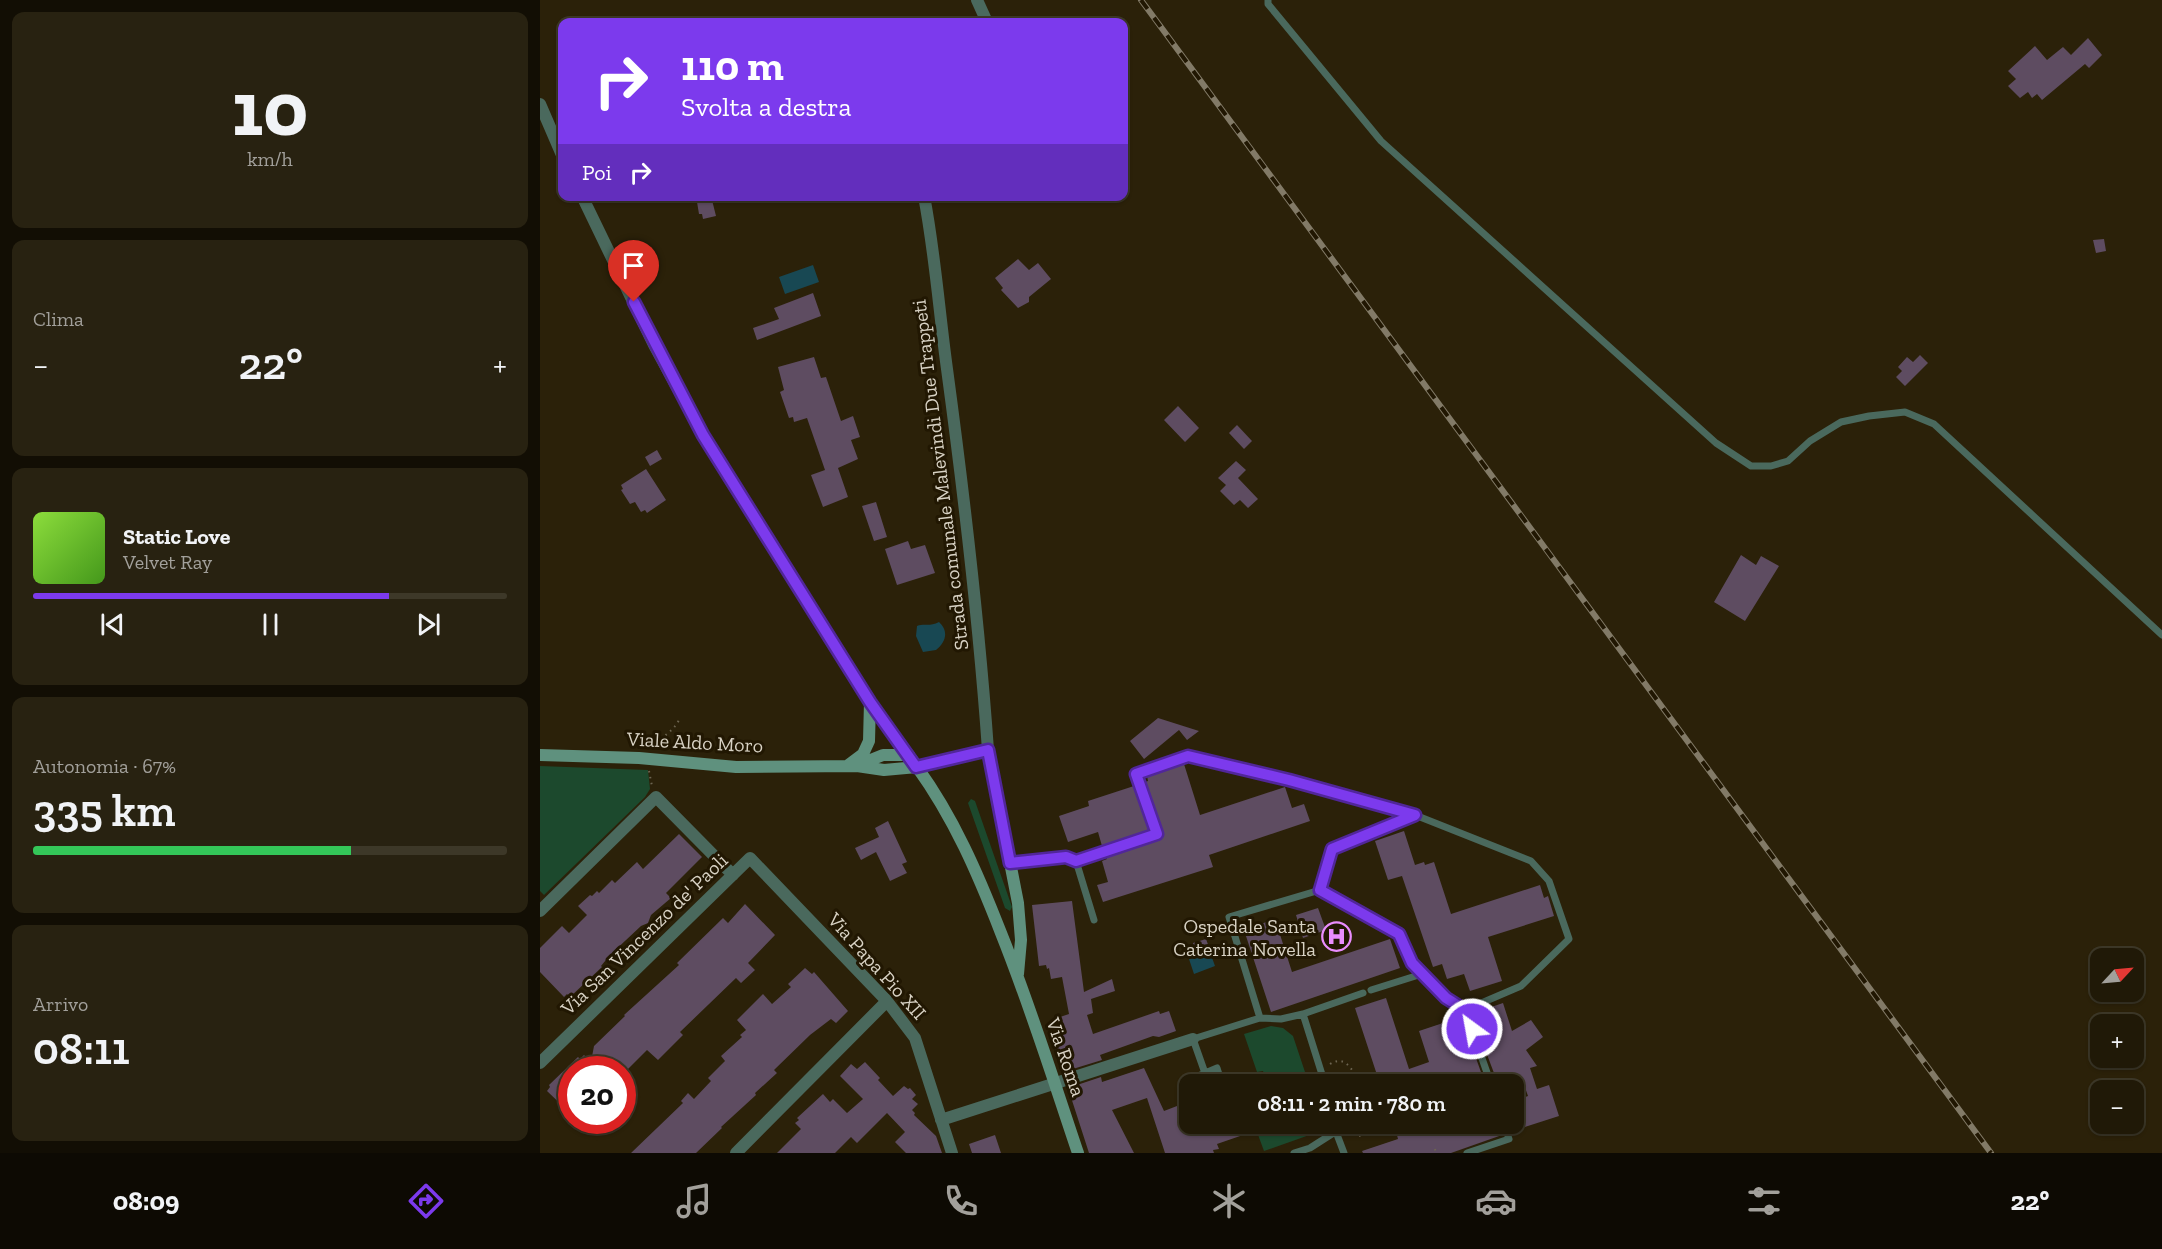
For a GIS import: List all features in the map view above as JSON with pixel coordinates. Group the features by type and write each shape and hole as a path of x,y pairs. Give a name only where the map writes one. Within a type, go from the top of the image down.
{"main road":[{"path":"852,766 863,754 869,741 870,702"},
{"path":"988,750 1018,903 1021,940 1018,974"},
{"name":"Viale Aldo Moro","path":"540,754 639,758 736,767 852,766 884,770 916,767 988,750"},
{"name":"Viale Aldo Moro","path":"852,766 883,755 909,755"},
{"name":"Via Roma","path":"916,767 944,805 988,899 1018,974 1078,1153"}],"street":[{"path":"977,0 985,18"},
{"path":"540,104 558,146"},
{"path":"584,201 654,345 703,435 870,702 916,767"},
{"name":"Strada comunale Malevindi Due Trappeti","path":"925,201 932,235 956,438 983,681 988,750"},
{"path":"541,908 656,797 733,875"},
{"name":"Via San Vincenzo de' Paoli","path":"540,1063 750,858"},
{"name":"Via Papa Pio XII","path":"750,858 887,1001 915,1038 952,1153"},
{"path":"736,1153 887,1001"},
{"path":"941,1120 1193,1039"}],"lane":[{"path":"1268,0 1268,4 1382,141 1716,443 1751,466 1771,466 1788,461 1810,441 1841,422 1905,412 1934,424 2162,635"},
{"path":"1010,863 1066,857 1076,861 1157,834 1136,774 1188,756 1289,780 1415,815 1531,861 1549,881 1569,939 1521,987 1465,1010"},
{"path":"1320,890 1332,849 1415,815"},
{"path":"1076,861 1094,920"},
{"path":"1260,1017 1229,917 1320,890 1399,934 1412,963 1422,975 1446,998 1465,1010 1487,1074"},
{"path":"1371,990 1422,975"},
{"path":"1219,1074 1217,1068 1205,1073 1193,1039 1260,1017 1281,1019 1303,1014 1363,993"},
{"path":"1303,1014 1322,1074"},
{"path":"1294,1153 1310,1148 1332,1134"},
{"path":"1336,1134 1341,1152"},
{"path":"1467,1153 1509,1139 1507,1134"}],"path":[{"path":"1321,1071 1332,1062 1343,1060 1354,1074"},
{"path":"1359,1136 1364,1134"}],"green space":[{"path":"540,766 648,770 650,789 645,797 544,895 540,891"},
{"path":"971,799 975,801 1012,907 1010,911 1005,908 968,803"},
{"path":"1271,1026 1283,1028 1293,1036 1306,1074 1257,1072 1244,1034"},
{"path":"1258,1134 1312,1134 1264,1151"}],"water":[{"path":"813,265 819,282 785,294 779,277"},
{"path":"939,622 945,633 942,644 936,650 923,652 916,636 917,626"},
{"path":"1210,952 1215,966 1194,974 1189,959"}],"building":[{"path":"2088,38 2102,55 2089,68 2085,64 2042,100 2037,94 2032,98 2028,92 2020,98 2008,86 2016,79 2008,71 2035,46 2047,60 2063,47 2071,55"},
{"path":"697,201 712,201 716,216 703,219 702,214 699,214"},
{"path":"2104,239 2106,251 2096,253 2093,240"},
{"path":"1018,259 1029,270 1038,263 1051,279 1029,297 1029,302 1018,308 1001,290 1003,288 995,278"},
{"path":"813,293 821,316 757,340 753,328 779,319 774,308"},
{"path":"1920,355 1928,363 1905,386 1896,377 1902,371 1898,367 1907,357 1913,362"},
{"path":"814,357 821,378 826,377 841,421 853,416 860,437 851,440 858,459 838,468 848,497 823,507 811,475 825,470 807,418 794,422 793,417 789,418 780,392 784,390 778,367"},
{"path":"1178,406 1199,428 1185,442 1164,420"},
{"path":"1237,425 1252,441 1244,449 1229,433"},
{"path":"657,450 662,459 650,466 645,457"},
{"path":"1236,461 1246,470 1238,478 1258,499 1248,508 1240,500 1234,505 1220,491 1226,485 1218,478"},
{"path":"646,469 666,500 647,513 645,510 641,512 635,502 630,504 621,490 623,489 621,485"},
{"path":"876,502 887,537 874,541 862,506"},
{"path":"908,541 911,549 925,545 935,573 897,585 885,549"},
{"path":"1741,555 1756,565 1761,556 1779,566 1745,621 1714,602"},
{"path":"1158,718 1199,731 1187,740 1179,730 1144,759 1130,741"},
{"path":"1184,764 1200,815 1285,787 1292,808 1304,804 1310,821 1209,855 1213,867 1103,902 1097,885 1108,882 1102,861 1107,859 1106,857 1162,836 1145,782 1148,781 1147,776"},
{"path":"1134,786 1150,830 1102,846 1098,832 1068,842 1059,816 1089,806 1088,801"},
{"path":"888,821 907,862 902,864 907,873 890,881 876,852 861,860 855,848 879,837 875,828"},
{"path":"1404,831 1415,865 1434,862 1451,914 1540,885 1544,898 1548,896 1554,916 1488,937 1502,981 1470,991 1464,974 1447,979 1442,964 1433,967 1402,876 1388,880 1375,841"},
{"path":"679,834 702,857 666,893 671,898 651,915 648,923 641,926 610,955 602,967 570,997 567,994 564,997 540,972 540,948 562,926 569,933 587,915 578,906 590,895 592,896 597,891 599,893 612,880 615,883 637,862 643,869"},
{"path":"1072,901 1084,992 1112,979 1115,991 1091,999 1093,1013 1087,1015 1093,1034 1159,1011 1160,1014 1169,1011 1176,1031 1159,1037 1153,1036 1100,1055 1102,1060 1063,1072 1050,1033 1055,1032 1054,1019 1069,1014 1062,977 1051,979 1049,968 1047,969 1046,965 1039,966 1032,905"},
{"path":"745,904 775,935 748,963 755,970 741,983 736,978 680,1032 683,1035 658,1060 647,1050 636,1061 636,1056 592,1056 594,1046 679,965 677,963 723,918 728,923"},
{"path":"1318,908 1326,930 1303,938 1296,915"},
{"path":"1275,919 1292,972 1390,939 1400,968 1271,1012 1244,930"},
{"path":"1206,939 1210,950 1196,955 1193,943"},
{"path":"805,968 812,974 814,972 848,1011 836,1023 831,1019 810,1035 774,1070 777,1073 755,1093 756,1095 696,1153 631,1153 683,1103 681,1101 688,1093 694,1099 711,1081 708,1078 725,1061 721,1056 742,1037 740,1035 746,1030 737,1020 763,994 772,1004 791,987 788,984"},
{"path":"1386,998 1409,1069 1429,1062 1419,1031 1452,1020 1462,1051 1472,1047 1482,1074 1377,1074 1355,1008"},
{"path":"1503,1003 1512,1031 1531,1020 1543,1037 1526,1050 1537,1066 1530,1068 1537,1089 1549,1085 1559,1116 1524,1127 1524,1097 1528,1096 1524,1085 1524,1074 1494,1074 1474,1013"},
{"path":"865,1062 893,1096 904,1086 910,1088 916,1095 912,1099 918,1104 912,1110 914,1115 936,1136 942,1153 906,1153 895,1142 905,1132 887,1113 857,1143 851,1137 835,1153 777,1153 801,1129 795,1123 799,1120 797,1118 823,1094 830,1102 833,1099 847,1113 863,1099 840,1076 851,1064 857,1069"},
{"path":"1144,1068 1164,1111 1177,1106 1179,1134 1246,1134 1217,1144 1219,1149 1213,1150 1214,1153 1165,1153 1147,1098 1112,1110 1134,1153 1089,1153 1068,1088 1101,1077 1102,1082"},
{"path":"558,1076 558,1102 547,1091 549,1085"},
{"path":"1397,1134 1502,1135 1451,1153 1363,1153 1362,1151 1398,1139"},
{"path":"995,1135 1001,1153 972,1153 969,1144"}],"railway":[{"path":"1141,0 1991,1153"}],"place":[{"name":"Ospedale Santa Caterina Novella","path":"1337,937"}],"route":[{"path":"634,302 654,345 703,435 870,702 916,767 988,750 1010,863 1066,857 1076,861 1157,834 1136,774 1188,756 1289,780 1415,815 1332,849 1320,890 1399,934 1412,963 1446,998 1465,1010 1472,1029"}]}
